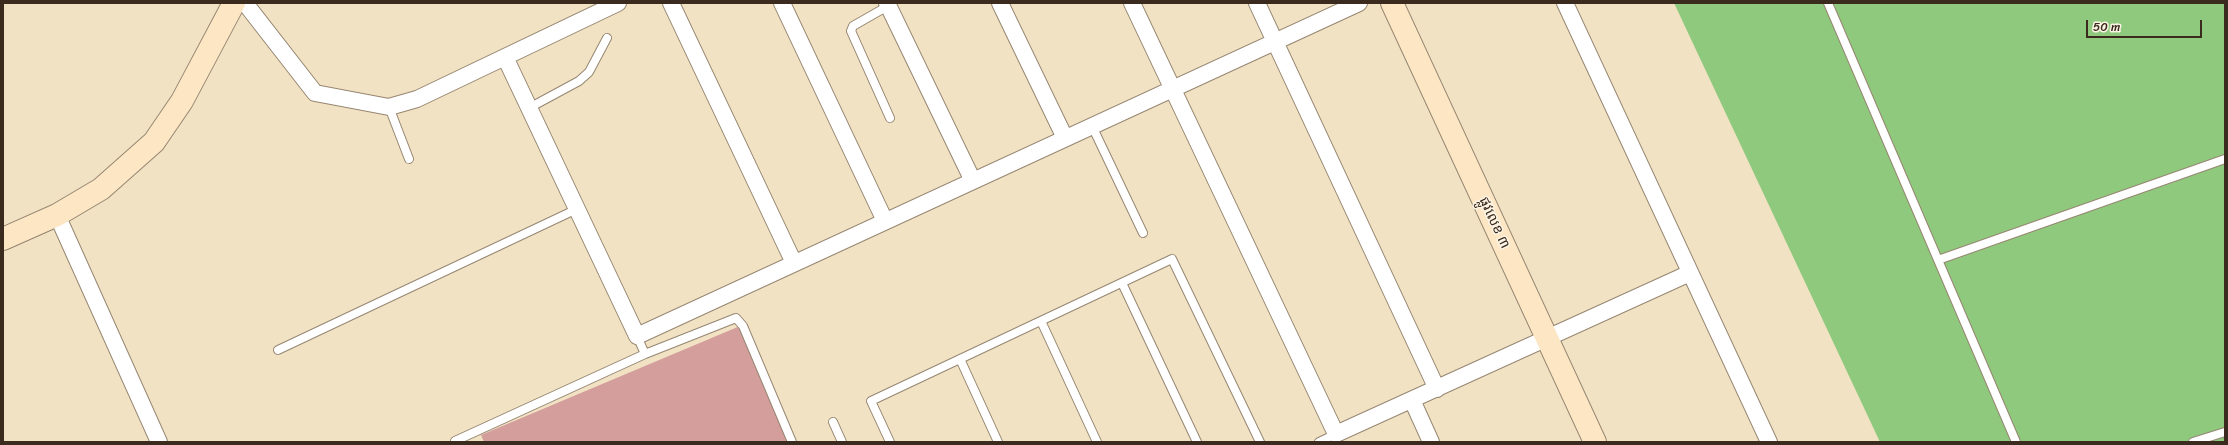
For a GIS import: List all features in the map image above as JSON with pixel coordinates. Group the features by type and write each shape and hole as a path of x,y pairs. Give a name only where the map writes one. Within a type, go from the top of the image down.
{"street":[{"path":"4,236 57,215 101,189 154,142 182,101 234,3"},
{"path":"245,3 314,93 389,107 417,99 618,3"},
{"path":"671,3 794,263"},
{"path":"782,3 885,221"},
{"path":"1000,3 1065,138"},
{"path":"1132,3 1336,434 1690,273"},
{"path":"1256,3 1437,389"},
{"path":"505,57 637,336 1359,3"},
{"name":"ផ្លូវលេខ ៣","path":"1392,3 1595,442"},
{"path":"1565,3 1769,442"},
{"path":"888,5 973,181"},
{"path":"57,215 159,442"},
{"path":"1412,400 1431,442"}],"lane":[{"path":"1828,3 2016,442"},
{"path":"888,5 853,26 851,31 890,118"},
{"path":"529,108 579,81 589,72 608,38"},
{"path":"389,107 409,159"},
{"path":"1092,126 1143,233"},
{"path":"1938,260 2225,159"},
{"path":"278,350 576,209"},
{"path":"890,442 872,401 1172,259 1260,442"},
{"path":"1122,283 1197,442"},
{"path":"455,441 645,354 736,318 743,326 792,442"},
{"path":"1041,321 1097,442"},
{"path":"637,336 645,354"},
{"path":"960,359 998,442"},
{"path":"833,422 842,442"},
{"path":"2193,442 2225,432"},
{"path":"1319,442 1336,434"}],"green space":[{"path":"1674,3 2225,3 2225,442 1880,442"}],"building":[{"path":"740,326 788,442 484,442 481,435"}]}
